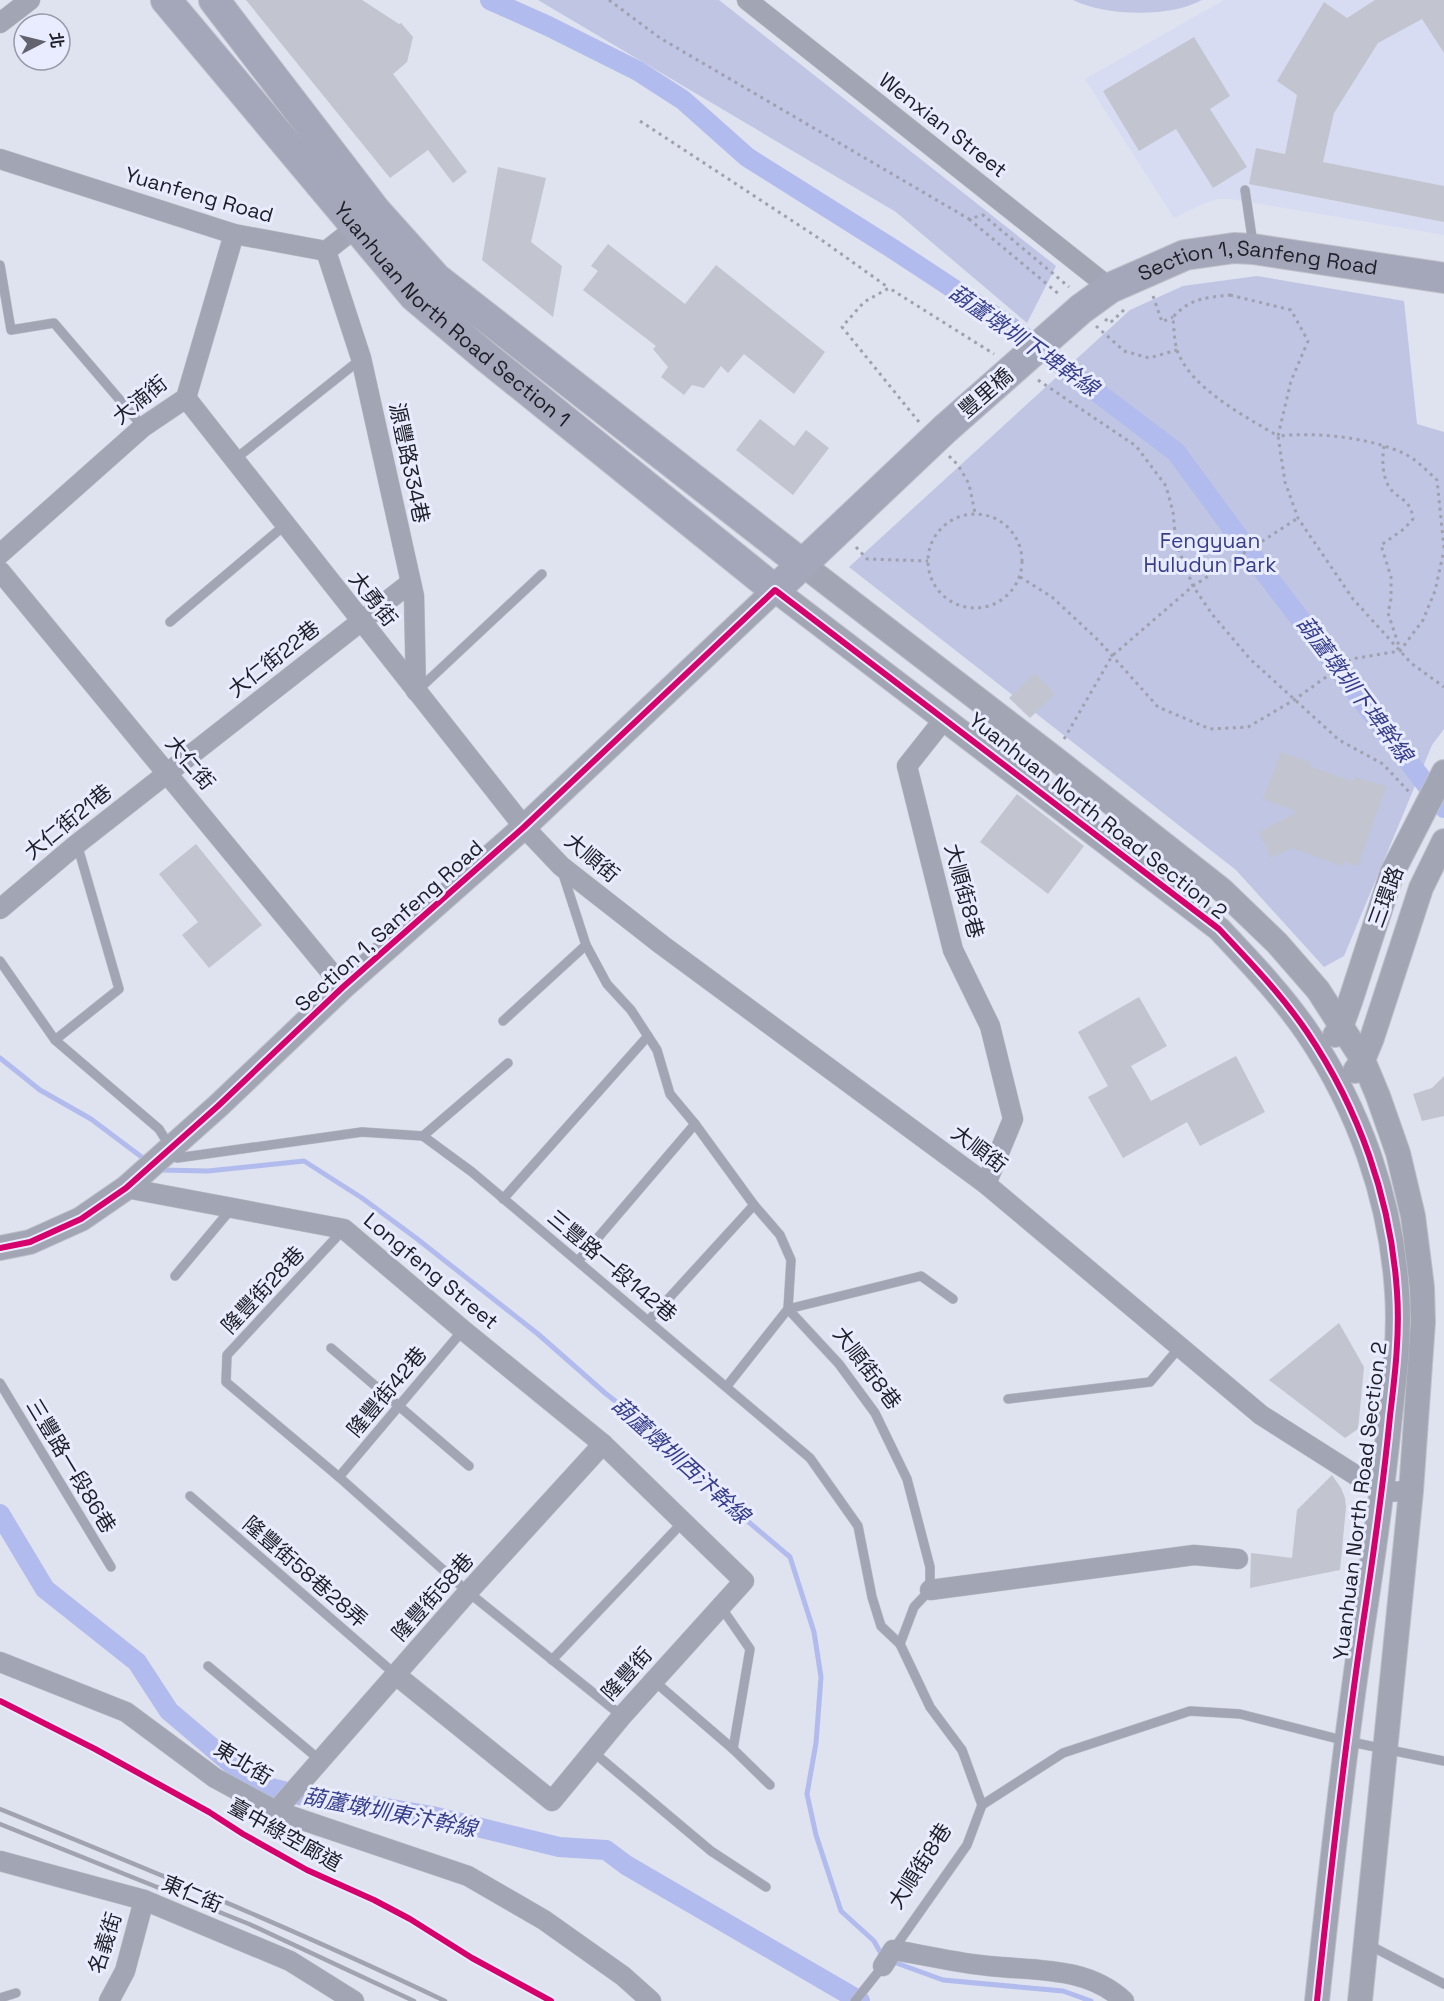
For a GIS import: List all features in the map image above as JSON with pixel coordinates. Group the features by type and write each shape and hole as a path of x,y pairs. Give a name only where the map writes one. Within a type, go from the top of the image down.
{"main road":[{"name":"Yuanhuan North Road Section 1","path":"165,0 365,219 436,278 802,564"},
{"name":"Yuanhuan North Road Section 1","path":"214,0 365,219 414,296 493,363 775,590"},
{"name":"Section 1, Sanfeng Road","path":"1099,303 1185,255 1234,248 1254,249 1444,278"},
{"name":"豐里橋","path":"940,435 1099,303"},
{"name":"Section 1, Sanfeng Road","path":"775,590 940,435"}],"street":[{"path":"0,23 30,0"},
{"name":"Wenxian Street","path":"747,0 1099,303"},
{"name":"Yuanfeng Road","path":"0,159 234,234 326,251"},
{"path":"326,251 365,219"},
{"name":"大湳街","path":"0,554 143,427 186,398 234,234"},
{"name":"源豐路334巷","path":"326,251 361,358 414,597 416,691"},
{"name":"大勇街","path":"186,398 524,828"},
{"name":"Yuanhuan North Road Section 2","path":"802,564 1222,890 1277,943 1311,982 1363,1060 1382,1106 1398,1153 1413,1216 1423,1322 1411,1491 1360,2001"},
{"name":"大仁街","path":"0,571 343,987"},
{"name":"大仁街22巷","path":"168,774 410,583"},
{"name":"Yuanhuan North Road Section 2","path":"775,590 1219,929 1268,980 1308,1033 1341,1092 1367,1148 1378,1184 1394,1257 1397,1348 1382,1492 1346,1740 1317,2001"},
{"name":"Section 1, Sanfeng Road","path":"0,1248 30,1242 81,1219 126,1188 343,987 524,828 775,590"},
{"name":"大順街8巷","path":"945,718 907,766 953,950 990,1026 1013,1119 986,1184"},
{"name":"三環路","path":"1321,1056 1341,1027 1392,873 1444,772"},
{"name":"大仁街21巷","path":"0,909 77,844 168,774"},
{"name":"大順街","path":"524,828 561,866 662,945 986,1184 1261,1415 1382,1492"},
{"name":"三環路","path":"1341,1092 1363,1060 1421,888 1444,842"},
{"name":"Longfeng Street","path":"126,1188 344,1229 603,1444"},
{"name":"隆豐街","path":"396,1675 552,1801 622,1716 744,1581 603,1444"},
{"name":"隆豐街58巷","path":"280,1807 468,1592 603,1444"},
{"path":"1382,1492 1411,1491"},
{"path":"930,1590 1194,1555 1238,1559"},
{"name":"東北街","path":"0,1662 126,1712 215,1778 280,1807 468,1876 544,1920 623,1976 651,2001"},
{"name":"東仁街","path":"0,1861 144,1900 290,1961 354,2001"},
{"name":"名義街","path":"109,2001 125,1971 144,1900"},
{"path":"889,1958 1067,1972 1095,1982 1124,2001"}],"lane":[{"path":"1245,190 1254,249"},
{"path":"0,265 11,330 54,323 143,427"},
{"path":"234,460 361,358"},
{"path":"170,622 285,525"},
{"path":"416,691 542,574"},
{"path":"55,1040 120,989 77,844"},
{"path":"561,866 586,945 607,984 632,1010 657,1050 670,1094 695,1124 754,1205 780,1235 791,1260 788,1309 727,1386"},
{"path":"503,1021 586,945"},
{"path":"0,961 55,1040 159,1129 177,1158 362,1132 423,1136 508,1063"},
{"path":"503,1198 648,1036"},
{"path":"578,1261 695,1124"},
{"name":"三豐路一段142巷","path":"423,1136 472,1172 810,1458 858,1526 872,1597 881,1626 900,1644"},
{"path":"649,1320 754,1205"},
{"path":"175,1276 232,1208"},
{"name":"隆豐街28巷","path":"339,1477 226,1382 227,1355 344,1229"},
{"path":"788,1309 921,1276 953,1299"},
{"name":"大順街8巷","path":"788,1309 839,1364 874,1413 907,1479 930,1567 930,1590"},
{"name":"隆豐街42巷","path":"339,1477 463,1330"},
{"path":"331,1348 469,1466"},
{"path":"1008,1399 1150,1382 1179,1348"},
{"name":"三豐路一段86巷","path":"0,1383 111,1567"},
{"path":"339,1477 468,1592 622,1716"},
{"name":"隆豐街58巷28弄","path":"189,1496 396,1675"},
{"path":"552,1660 683,1522"},
{"path":"930,1590 914,1607 900,1644 930,1707 962,1750 982,1806 1063,1753 1190,1711 1240,1714 1444,1761"},
{"path":"721,1607 750,1649 733,1749"},
{"path":"208,1666 321,1761"},
{"path":"654,1681 733,1749 770,1785"},
{"path":"592,1751 711,1851 766,1887"},
{"name":"大順街8巷","path":"855,2001 889,1958 967,1845 982,1806"},
{"path":"1367,1944 1444,1984"},
{"path":"0,1998 16,1993"}],"path":[{"path":"609,0 660,38 969,219 1029,268"},
{"path":"640,121 823,241 889,288 998,356"},
{"path":"969,219 983,215 1099,303"},
{"path":"889,288 864,302 842,327 940,435 969,484 975,513"},
{"path":"1144,299 1153,294 1162,322 1173,317 1185,304 1230,295 1292,310 1308,341 1292,381 1278,436 1285,482 1298,518 1353,599 1411,663 1444,687"},
{"path":"1020,577 1052,597 1112,656 1158,707 1210,729 1248,726 1294,700 1351,659 1400,651 1423,620 1435,591 1444,549 1437,480 1407,454 1366,440 1305,433 1278,436 1247,417 1209,390 1188,369 1177,350 1173,317"},
{"path":"1124,351 1149,358 1177,350"},
{"path":"1037,380 1136,446 1166,486 1173,512 1176,543 1193,586 1212,614 1250,659 1294,700 1339,740 1383,764 1424,808"},
{"path":"1384,446 1382,462 1389,486 1412,509 1413,519 1404,529 1381,546 1391,577 1391,599 1388,613 1400,651"},
{"path":"975,513 1003,522 1013,533 1020,546 1022,561 1020,577 1011,591 999,602 983,608 967,608 951,602 939,591 931,577 928,561 930,546 937,532 954,519 975,513"},
{"path":"1053,757 1112,656 1193,586 1298,518"},
{"path":"840,527 867,560 928,561"}],"shaded area":[{"path":"1224,0 1444,0 1444,235 1231,199 1217,199 1202,204 1174,218 1085,79"}],"green space":[{"path":"538,0 719,0 1056,266 1027,323 896,212"},
{"path":"1073,0 1202,0 1173,10 1138,13 1102,9"},
{"name":"Fengyuan Huludun Park","path":"1257,276 1404,301 1417,424 1444,432 1444,729 1432,745 1344,956 1324,967 1236,870 849,567 1130,310 1183,286"}],"building":[{"path":"246,0 362,0 399,24 401,23 413,37 407,62 393,74 467,172 453,183 428,150 390,178"},
{"path":"1375,0 1444,0 1444,53 1422,19 1378,43 1334,113 1323,162 1444,186 1444,222 1249,184 1256,148 1285,154 1297,95 1277,81 1324,2 1347,18"},
{"path":"1194,37 1230,96 1210,109 1247,167 1213,188 1176,129 1139,151 1103,91"},
{"path":"498,167 546,178 531,242 562,266 553,317 482,260"},
{"path":"608,244 685,304 716,265 825,352 794,394 744,354 728,373 721,366 704,388 692,385 684,395 661,377 668,367 653,349 656,346 583,290 598,271 591,266"},
{"path":"760,419 794,446 806,430 829,448 793,495 736,450"},
{"path":"1035,673 1055,694 1030,718 1009,698"},
{"path":"1281,752 1310,762 1309,766 1352,781 1355,777 1386,786 1358,866 1345,862 1342,866 1292,848 1271,858 1259,832 1297,812 1263,799"},
{"path":"1017,794 1084,846 1048,894 980,842"},
{"path":"196,844 262,925 209,968 182,935 198,922 159,874"},
{"path":"1139,997 1167,1046 1131,1066 1151,1101 1236,1056 1265,1112 1200,1146 1187,1122 1123,1158 1088,1097 1108,1086 1078,1032"},
{"path":"1444,1076 1444,1116 1422,1121 1413,1094 1432,1088"},
{"path":"1339,1323 1364,1367 1358,1429 1345,1438 1269,1380"},
{"path":"1332,1475 1341,1488 1346,1507 1340,1570 1250,1588 1251,1553 1292,1558 1297,1510"}],"waterway":[{"name":"葫蘆墩圳下埤幹線","path":"490,0 638,71 683,100 747,157 1007,324 1176,452 1444,808"},
{"name":"葫蘆燉圳西汴幹線","path":"0,1058 40,1090 91,1119 147,1161"},
{"name":"葫蘆燉圳西汴幹線","path":"160,1170 208,1171 304,1161 362,1198 538,1334 605,1393 665,1440 725,1502 790,1557 814,1632 821,1677 816,1743 807,1794 816,1835 841,1911 874,1941 883,1957"},
{"name":"葫蘆墩圳東汴幹線","path":"0,1514 45,1589 137,1662 169,1711 255,1784 328,1802 364,1804 432,1816 559,1847 606,1850 626,1865 860,2001"},
{"name":"葫蘆燉圳西汴幹線","path":"891,1961 943,1980 1063,1991 1091,2001"}],"railway":[{"path":"0,1809 280,1926 445,2001"},
{"path":"0,1824 249,1924 414,2001"}],"cycle path":[{"path":"0,1248 30,1242 81,1219 126,1188 218,1106 343,987 524,827 775,590 1219,929 1276,991 1307,1032 1326,1061 1357,1124 1380,1189 1394,1257 1398,1307 1397,1354 1381,1496 1343,1769 1317,2001"},
{"name":"臺中綠空廊道","path":"0,1701 95,1749 307,1870 410,1919 472,1958 551,2001"}]}
